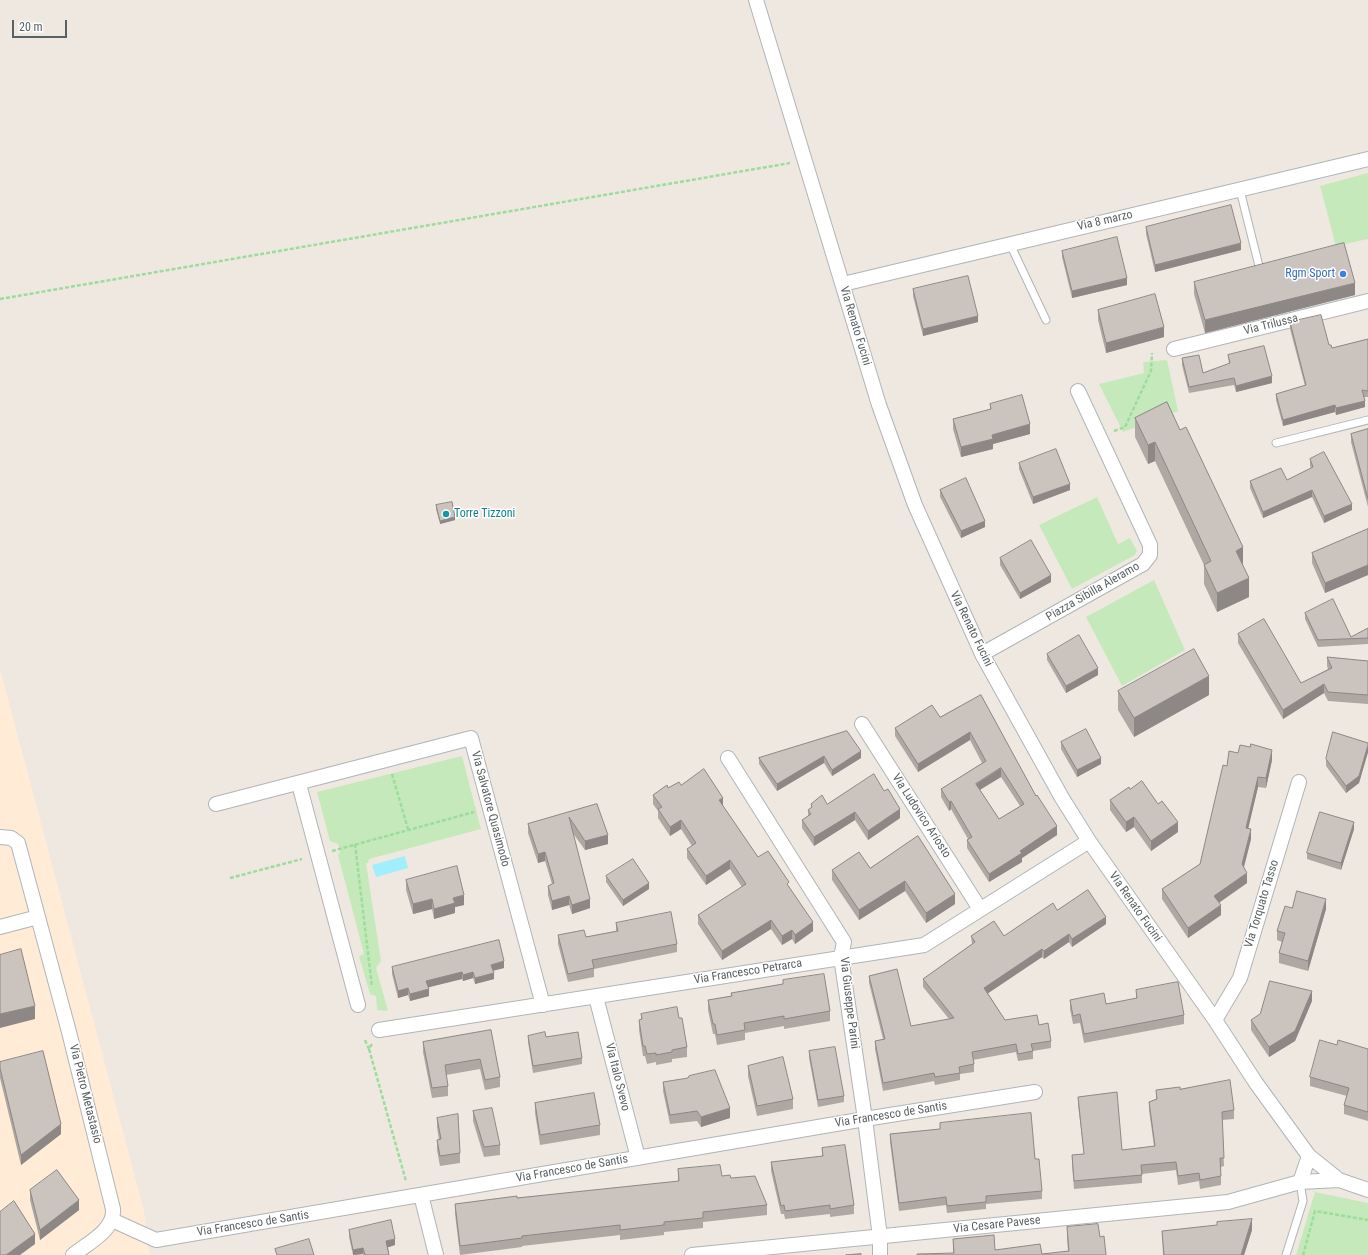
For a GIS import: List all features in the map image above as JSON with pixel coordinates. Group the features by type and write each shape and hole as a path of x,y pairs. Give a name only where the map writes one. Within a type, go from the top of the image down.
{"street":[{"name":"Via Renato Fucini","path":"756,0 879,405 907,486 931,543 982,654 1062,798 1089,841 1215,1020 1256,1083 1309,1156 1338,1180"},
{"name":"Via 8 marzo","path":"843,284 1368,159"},
{"name":"Via Trilussa","path":"1174,349 1368,301"},
{"name":"Piazza Sibilla Aleramo","path":"982,654 1143,564 1150,555 1150,545 1078,391"},
{"name":"Via Ludovico Ariosto","path":"862,724 980,909"},
{"name":"Via Salvatore Quasimodo","path":"216,804 299,784 471,738 543,1005"},
{"name":"Via Giuseppe Parini","path":"728,758 844,942 841,957 865,1119 880,1237 880,1255"},
{"name":"Via Torquato Tasso","path":"1215,1020 1240,978 1299,782"},
{"path":"299,784 319,854 358,1005"},
{"name":"Via Pietro Metastasio","path":"0,837 11,838 18,843 112,1202 112,1220"},
{"name":"Via Francesco Petrarca","path":"379,1030 924,945 1089,841"},
{"path":"0,927 38,917"},
{"name":"Via Italo Svevo","path":"596,997 638,1158"},
{"name":"Via Francesco de Santis","path":"112,1220 156,1240 865,1119 1035,1092"},
{"path":"1300,1182 1309,1156"},
{"path":"1338,1180 1368,1190"},
{"name":"Via Cesare Pavese","path":"692,1255 1228,1202 1300,1182 1338,1180"},
{"path":"416,1196 436,1255"},
{"path":"73,1255 104,1231 112,1220"}],"lane":[{"path":"1240,190 1259,266"},
{"path":"1010,244 1046,320"},
{"path":"1276,443 1368,420"},
{"path":"1286,1255 1303,1201 1300,1182"}],"path":[{"path":"0,299 805,160"},
{"path":"1100,437 1125,427 1151,371 1152,353"},
{"path":"388,760 408,829"},
{"path":"230,878 490,807"},
{"path":"355,844 372,993"},
{"path":"379,1030 369,1049 416,1196"},
{"path":"1303,1255 1316,1211 1368,1220"}],"shaded area":[{"path":"0,669 144,1211 150,1255 0,1255"}],"green space":[{"path":"1368,173 1368,239 1336,246 1320,186"},
{"path":"1167,360 1178,411 1123,432 1099,384 1144,373 1143,362"},
{"path":"1097,497 1118,544 1130,538 1137,551 1135,555 1072,589 1039,525"},
{"path":"1154,580 1185,650 1122,686 1086,617"},
{"path":"462,756 481,829 369,859 368,863 366,863 381,961 376,968 388,1011 377,1010 376,996 370,994 359,956 364,954 338,855 340,852 338,844 330,841 317,792"},
{"path":"1315,1192 1368,1203 1368,1255 1296,1255"}],"water":[{"path":"405,856 408,868 376,877 372,865"}],"building":[{"path":"1231,205 1241,243 1155,265 1146,227"},
{"path":"1117,237 1127,278 1072,291 1062,251"},
{"path":"1344,243 1355,283 1205,320 1194,282"},
{"path":"968,276 978,316 923,329 913,289"},
{"path":"1155,294 1164,327 1106,343 1098,310"},
{"path":"1321,315 1329,345 1331,345 1332,348 1368,339 1368,391 1362,390 1365,401 1336,408 1335,405 1283,420 1276,394 1306,385 1290,322"},
{"path":"1264,346 1272,376 1236,386 1234,378 1189,387 1182,358 1199,355 1203,373 1230,363 1228,355"},
{"path":"1022,395 1030,424 992,435 993,439 961,447 953,419 991,409 990,404"},
{"path":"1167,402 1180,430 1186,427 1243,547 1236,551 1249,578 1217,593 1204,565 1211,561 1155,442 1148,445 1135,418"},
{"path":"1368,429 1368,499 1351,434"},
{"path":"1056,449 1070,484 1033,497 1019,463"},
{"path":"1324,452 1352,504 1324,516 1312,490 1263,512 1250,481 1281,468 1287,480 1313,467 1310,459"},
{"path":"966,478 985,521 961,531 940,490"},
{"name":"Torre Tizzoni","path":"452,502 455,517 440,521 436,505"},
{"path":"1368,529 1368,565 1325,583 1312,553"},
{"path":"1031,540 1051,575 1020,593 1000,558"},
{"path":"1333,599 1351,637 1368,628 1368,638 1318,640 1305,613"},
{"path":"1264,619 1301,683 1332,668 1327,657 1368,661 1368,695 1328,692 1324,684 1283,710 1238,634"},
{"path":"1079,635 1098,668 1066,686 1047,654"},
{"path":"1194,649 1209,676 1134,718 1118,691"},
{"path":"981,695 1036,796 1037,795 1057,826 1020,851 1022,853 989,874 967,840 972,837 951,801 949,802 941,789 986,761 970,732 918,764 895,728 932,705 940,717","holes":["1001,768 1024,804 999,819 976,784"]},
{"path":"1086,729 1101,758 1077,770 1061,742"},
{"path":"847,731 861,751 832,770 824,756 777,784 759,758"},
{"path":"1333,732 1368,743 1359,776 1346,786 1326,759"},
{"path":"1251,744 1272,750 1266,778 1258,777 1246,828 1251,829 1242,864 1247,873 1214,896 1221,905 1188,928 1162,889 1200,864 1223,765 1227,766 1229,751 1238,753 1240,745 1250,747"},
{"path":"704,769 723,798 719,800 758,857 768,851 789,882 787,884 813,922 795,935 792,930 782,936 771,920 722,951 698,915 746,884 730,860 706,876 687,849 696,843 681,820 670,827 658,809 662,807 653,795 667,785 668,788 679,782 681,785"},
{"path":"874,774 884,791 888,789 900,809 868,831 855,812 814,837 802,820 811,814 808,810 812,807 811,804 822,795 827,804"},
{"path":"1142,781 1158,804 1162,801 1178,822 1151,841 1134,817 1126,822 1110,800 1129,787 1130,789"},
{"path":"597,804 608,835 585,841 569,817 590,899 572,905 569,896 552,901 548,886 554,883 545,852 538,854 528,824"},
{"path":"1320,812 1354,822 1341,863 1307,853"},
{"path":"918,836 955,894 926,913 905,881 859,910 832,870 859,852 870,868"},
{"path":"633,859 649,883 623,900 606,876"},
{"path":"457,866 464,895 453,898 455,903 434,909 432,899 413,904 406,880"},
{"path":"1088,890 1106,917 1072,939 1069,934 1044,951 1042,949 984,988 1005,1020 1037,1015 1039,1025 1048,1023 1051,1041 1031,1044 1033,1051 1018,1054 1016,1044 972,1052 974,1064 959,1067 960,1073 935,1077 934,1073 883,1083 875,1041 885,1039 869,976 897,969 911,1026 954,1018 923,979 975,942 971,936 994,921 1004,936 1053,903 1057,910"},
{"path":"1297,891 1326,899 1308,961 1279,953 1285,933 1277,931 1285,906 1292,908"},
{"path":"671,912 677,944 592,960 594,968 568,974 558,935 584,930 586,937 618,931 616,923"},
{"path":"499,940 504,961 491,965 494,973 475,978 473,972 463,975 462,972 426,981 429,989 410,994 408,988 398,991 392,967"},
{"path":"21,949 35,1006 0,1014 0,955"},
{"path":"824,974 830,1011 784,1019 784,1016 744,1023 745,1030 717,1035 708,1000 732,996 731,993 783,984 783,980"},
{"path":"1270,981 1312,991 1295,1031 1269,1047 1251,1020 1260,1014"},
{"path":"1178,982 1184,1015 1084,1034 1080,1014 1073,1016 1070,1000 1104,993 1106,1004 1137,998 1136,990"},
{"path":"677,1007 679,1018 682,1018 687,1047 656,1055 656,1053 647,1054 645,1046 643,1046 639,1020 642,1019 641,1014"},
{"path":"491,1030 500,1077 485,1080 480,1059 445,1065 448,1086 432,1088 423,1042"},
{"path":"545,1032 546,1037 578,1032 582,1058 533,1066 528,1036"},
{"path":"1320,1040 1337,1045 1338,1040 1368,1049 1368,1112 1344,1105 1349,1088 1310,1077"},
{"path":"835,1047 844,1096 818,1100 809,1051"},
{"path":"43,1051 61,1124 21,1155 0,1068 0,1062"},
{"path":"783,1057 793,1099 757,1106 748,1066"},
{"path":"715,1070 730,1108 701,1117 697,1111 670,1115 663,1082 688,1078 689,1076"},
{"path":"1230,1080 1234,1110 1222,1112 1224,1158 1220,1158 1221,1176 1200,1180 1199,1173 1178,1176 1176,1162 1141,1165 1142,1175 1074,1181 1072,1155 1084,1154 1078,1097 1117,1092 1122,1150 1155,1146 1149,1102 1157,1099 1156,1090 1180,1087 1180,1089"},
{"path":"594,1093 600,1125 540,1135 535,1103"},
{"path":"492,1108 500,1145 484,1147 473,1111"},
{"path":"1031,1113 1035,1159 1039,1159 1042,1191 986,1196 986,1202 947,1206 946,1197 899,1203 890,1134 940,1129 940,1123"},
{"path":"458,1114 460,1153 440,1156 437,1140 441,1139 437,1118"},
{"path":"845,1145 854,1205 830,1209 830,1205 785,1211 784,1205 781,1206 771,1162 823,1156 822,1148"},
{"path":"720,1165 722,1176 730,1175 731,1178 755,1176 767,1205 703,1212 703,1218 664,1222 664,1225 620,1230 620,1225 522,1236 522,1238 460,1246 455,1204 517,1196 517,1198 679,1181 678,1169"},
{"path":"57,1170 79,1200 40,1230 30,1190"},
{"path":"14,1201 35,1234 6,1255 0,1255 0,1212"},
{"path":"1252,1219 1241,1255 1164,1255 1162,1231 1217,1225 1217,1222"},
{"path":"391,1220 395,1239 386,1241 389,1255 365,1255 363,1248 353,1250 349,1230"},
{"path":"1098,1224 1100,1237 1104,1236 1106,1255 917,1255 954,1253 953,1239 994,1235 995,1250 1040,1244 1042,1254 1069,1251 1067,1227"},
{"path":"309,1239 314,1255 277,1255 275,1249"}],"place":[{"name":"Rgm Sport","path":"1343,274"},
{"name":"Torre Tizzoni","path":"446,514"}]}
